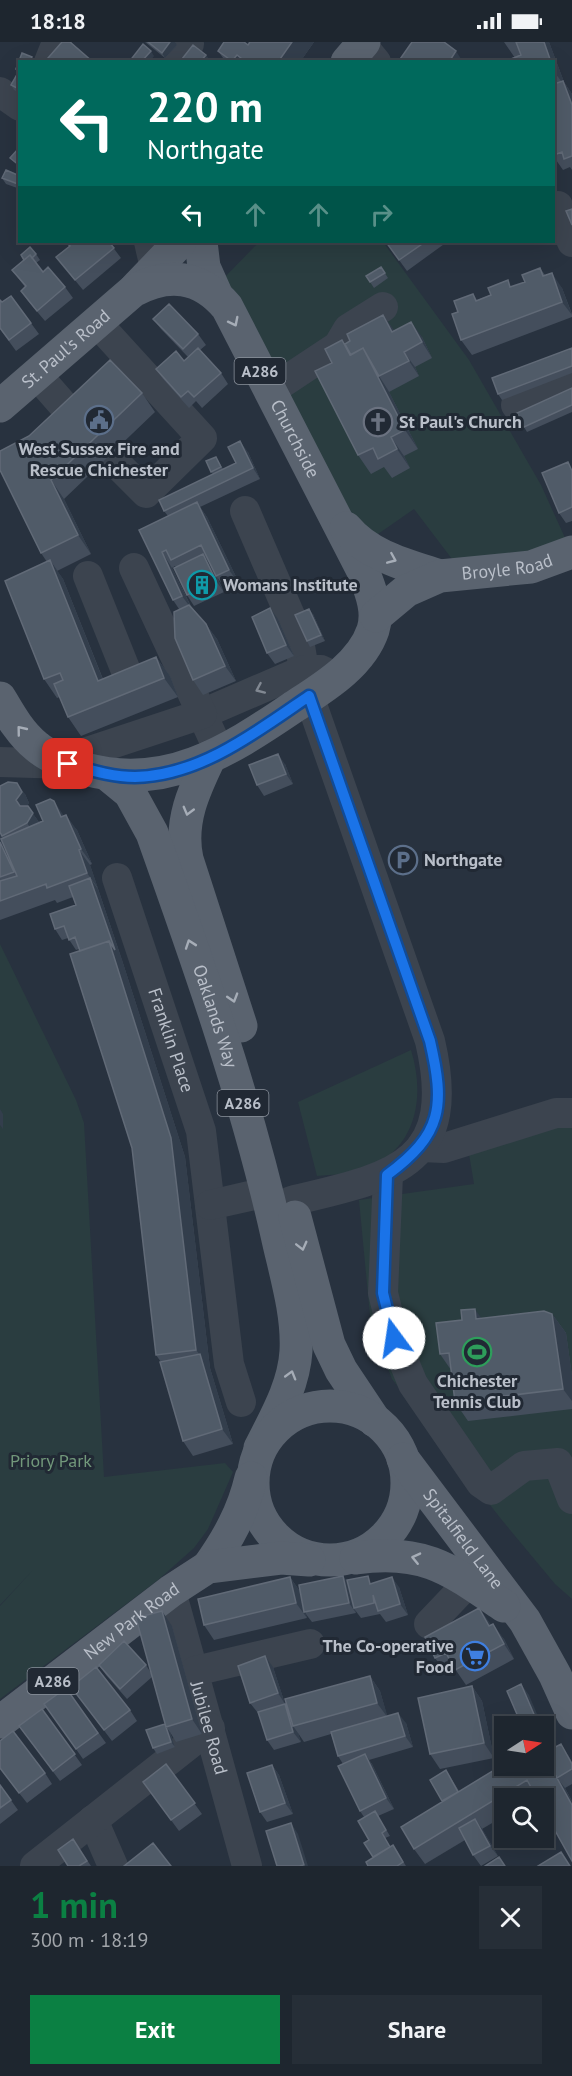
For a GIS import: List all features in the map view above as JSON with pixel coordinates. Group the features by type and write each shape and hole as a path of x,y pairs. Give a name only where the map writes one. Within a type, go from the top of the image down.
{"main road":[{"name":"St. Paul's Road","path":"0,406 96,322 147,270 179,243"},
{"path":"201,243 204,267 216,294"},
{"path":"147,270 186,280 216,294"},
{"name":"Churchside","path":"216,294 227,307 364,573 376,616"},
{"name":"Broyle Road","path":"332,510 364,545 440,576"},
{"name":"Broyle Road","path":"376,616 399,596 440,576 531,567 572,552"},
{"name":"A286","path":"0,699 34,745 68,764 108,775 135,777 166,773 215,755 316,681 361,653 373,631 376,616"},
{"name":"Oaklands Way","path":"215,755 191,799 183,840 187,859 239,1019 279,1196 296,1349 295,1361 280,1409 256,1460"},
{"name":"Oaklands Way","path":"108,775 130,793 139,804 152,833 243,1103 279,1196 329,1345 341,1370 375,1421"},
{"path":"315,1407 350,1408 375,1421 392,1437 402,1457 407,1479 406,1494 393,1528 372,1548 332,1560 289,1550 265,1527 255,1505 256,1460 272,1431 289,1417 315,1407"},
{"name":"Spitalfield Lane","path":"402,1457 564,1671 572,1713"},
{"name":"New Park Road","path":"208,1568 226,1541 243,1508 256,1460"},
{"name":"Spitalfield Lane","path":"332,1560 390,1554 438,1565 469,1582 525,1621"},
{"name":"New Park Road","path":"0,1722 171,1591 208,1568 281,1558 332,1560"}],"street":[{"path":"50,60 57,42"},
{"path":"0,92 18,105"},
{"path":"558,206 572,242"},
{"path":"270,391 338,346 348,329 383,307"},
{"path":"96,322 202,438 146,493 108,455"},
{"path":"36,374 78,422"},
{"path":"516,405 572,382"},
{"path":"210,1205 279,1196 387,1175 421,1147 436,1121 436,1066 430,1041 316,681 245,511"},
{"path":"134,568 202,714 215,755"},
{"path":"88,576 141,711"},
{"path":"0,762 68,764 75,756 141,711 202,714 316,681"},
{"name":"Franklin Place","path":"117,878 201,1131 229,1364 241,1402"},
{"path":"421,1147 444,1148 556,1113 572,1113"},
{"path":"387,1175 383,1293 394,1338 414,1384 480,1483 491,1490 524,1466 558,1463 572,1499"},
{"path":"429,1624 469,1582"},
{"name":"Jubilee Road","path":"171,1591 195,1671 247,1866"},
{"path":"195,1671 310,1644"},
{"path":"35,1866 210,1728"},
{"path":"93,1820 112,1866"}],"green space":[{"path":"258,243 384,243 469,360 541,485 566,540 527,559 455,563 414,509 368,541 354,528 221,281"},
{"name":"Priory Park","path":"0,944 76,1100 84,1123 104,1477 225,1463 233,1472 208,1529 194,1548 158,1580 0,1699 0,1606 34,1569 0,1605"},
{"path":"411,1050 417,1086 416,1104 413,1120 406,1136 382,1161 364,1170 347,1174 317,1176 298,1102"},
{"name":"Chichester Tennis Club","path":"572,1099 572,1599 555,1584 501,1519 392,1379 371,1326 359,1200 474,1184 465,1130"}],"building":[{"path":"62,42 70,42 91,60 50,60 48,58"},
{"path":"148,42 170,42 162,53"},
{"path":"224,42 244,42 248,45 250,42 292,42 279,60 243,60 237,55 231,60 218,51"},
{"path":"412,42 444,42 456,51 450,60 399,60"},
{"path":"516,42 544,42 550,60 511,60 521,55"},
{"path":"143,44 151,51 143,60 131,60"},
{"path":"193,45 206,55 202,60 182,59"},
{"path":"22,53 32,57 31,60 19,60"},
{"path":"18,73 18,87 11,85"},
{"path":"563,81 572,105 572,156 564,159 562,152 555,155 555,84"},
{"path":"18,149 18,164 10,158"},
{"path":"6,170 18,175 18,184 2,178"},
{"path":"572,209 572,225 566,211"},
{"path":"67,243 110,243 114,248 75,280 56,257 70,246"},
{"path":"387,243 424,243 399,260"},
{"path":"30,247 36,254 24,260 21,255"},
{"path":"30,255 43,272 48,267 65,287 37,311 21,291 26,286 12,270"},
{"path":"381,267 385,273 370,282 366,276"},
{"path":"540,268 543,276 552,273 562,302 461,340 452,314 458,312 454,301 473,294 476,301 491,295 488,288 508,280 510,287 525,282 522,275"},
{"path":"11,296 31,323 9,340 0,328 0,300 2,302"},
{"path":"169,304 198,334 183,349 153,319"},
{"path":"383,315 392,332 411,322 422,342 404,352 409,361 379,376 363,348 351,355 345,344 350,341 347,334"},
{"path":"342,340 350,355 363,348 405,430 391,437 397,449 378,459 373,448 358,455 315,371 332,363 325,349"},
{"path":"198,348 221,373 194,397 188,391 181,397 156,369 176,351 184,361"},
{"path":"572,348 572,366 498,394 492,378"},
{"path":"110,360 142,393 51,480 78,535 41,553 0,470 0,451 29,436"},
{"path":"572,388 572,405 524,427 517,413"},
{"path":"240,441 253,468 164,511 159,500 236,463 228,447"},
{"path":"216,457 221,467 211,472 206,461"},
{"path":"568,462 572,471 572,507 559,513 542,473"},
{"path":"197,502 229,570 216,576 201,545 171,560 166,550 162,552 182,596 173,600 139,530"},
{"path":"203,554 216,581 187,595 174,568"},
{"path":"50,560 98,681 156,657 164,678 68,717 54,684 63,680 60,673 44,679 5,581"},
{"path":"189,605 206,624 225,666 193,680 175,638 174,612"},
{"path":"270,608 286,645 267,653 252,617"},
{"path":"309,609 321,635 307,641 295,615"},
{"path":"278,754 286,774 257,785 249,765"},
{"path":"8,782 17,783 22,792 16,800 20,806 28,806 33,813 27,823 2,836 0,832 0,786"},
{"path":"50,799 54,801 61,817 66,815 81,849 79,850 87,873 47,888 46,884 0,901 0,881 17,876 1,839 43,821 36,805"},
{"path":"0,842 14,872 0,877"},
{"path":"90,878 115,950 109,941 80,951 75,937 69,940 64,926 55,929 50,914 76,905 69,886"},
{"path":"109,941 171,1138 196,1350 156,1355 132,1148 70,954"},
{"path":"475,1309 476,1319 544,1311 552,1314 563,1389 455,1402 449,1353 440,1354 436,1323 462,1320 461,1310"},
{"path":"200,1354 222,1429 183,1441 160,1362"},
{"path":"343,1576 349,1603 304,1612 299,1585"},
{"path":"368,1576 370,1584 392,1577 400,1604 378,1611 373,1595 374,1603 354,1608 347,1580"},
{"path":"290,1577 296,1603 204,1625 198,1599"},
{"path":"479,1608 489,1626 493,1624 504,1644 455,1670 446,1653 435,1658 425,1637"},
{"path":"162,1611 192,1719 166,1727 136,1618"},
{"path":"124,1641 146,1665 120,1689 99,1665"},
{"path":"265,1656 278,1693 250,1703 238,1666"},
{"path":"96,1667 130,1710 104,1730 71,1687"},
{"path":"370,1676 377,1703 293,1726 285,1699"},
{"path":"521,1684 535,1716 518,1716 507,1691"},
{"path":"472,1686 484,1743 430,1754 418,1698"},
{"path":"66,1688 98,1733 76,1749 44,1704"},
{"path":"285,1704 293,1732 267,1740 258,1712"},
{"path":"42,1709 75,1754 53,1771 19,1726"},
{"path":"398,1713 405,1736 338,1756 331,1732"},
{"path":"165,1724 171,1742 153,1748 146,1730"},
{"path":"13,1731 45,1773 19,1793 0,1768 0,1741"},
{"path":"561,1744 572,1764 572,1769 557,1778 554,1772 554,1748"},
{"path":"365,1754 386,1798 360,1811 338,1766"},
{"path":"166,1764 195,1803 171,1820 143,1782"},
{"path":"272,1765 285,1803 260,1812 247,1773"},
{"path":"446,1770 458,1792 442,1801 430,1780"},
{"path":"494,1770 494,1776 554,1776 554,1773 572,1805 572,1861 554,1829 554,1788 531,1788 527,1780 514,1788 494,1788 494,1800 414,1849 401,1827"},
{"path":"0,1785 11,1800 0,1808"},
{"path":"375,1811 386,1830 382,1833 390,1847 373,1857 364,1843 369,1840 358,1821"},
{"path":"475,1819 490,1846 473,1855 459,1828"},
{"path":"291,1823 304,1865 277,1866 266,1831"},
{"path":"73,1839 87,1861 79,1866 68,1866 58,1850"},
{"path":"153,1843 171,1866 124,1866"},
{"path":"393,1845 403,1862 397,1866 368,1866 366,1862"},
{"path":"561,1852 570,1866 538,1866"},
{"path":"499,1857 505,1866 485,1866"}],"place":[{"name":"West Sussex Fire and Rescue Chichester","path":"99,420"},
{"name":"St Paul's Church","path":"378,422"},
{"name":"Womans Institute","path":"202,585"},
{"name":"Northgate","path":"403,860"},
{"name":"Chichester Tennis Club","path":"477,1352"},
{"name":"The Co-operative Food","path":"475,1656"}],"route":[{"path":"68,764 108,775 135,777 166,773 220,753 263,728 309,696 430,1041 436,1066 436,1121 421,1147 387,1175 387,1242 383,1293 394,1338"}]}
